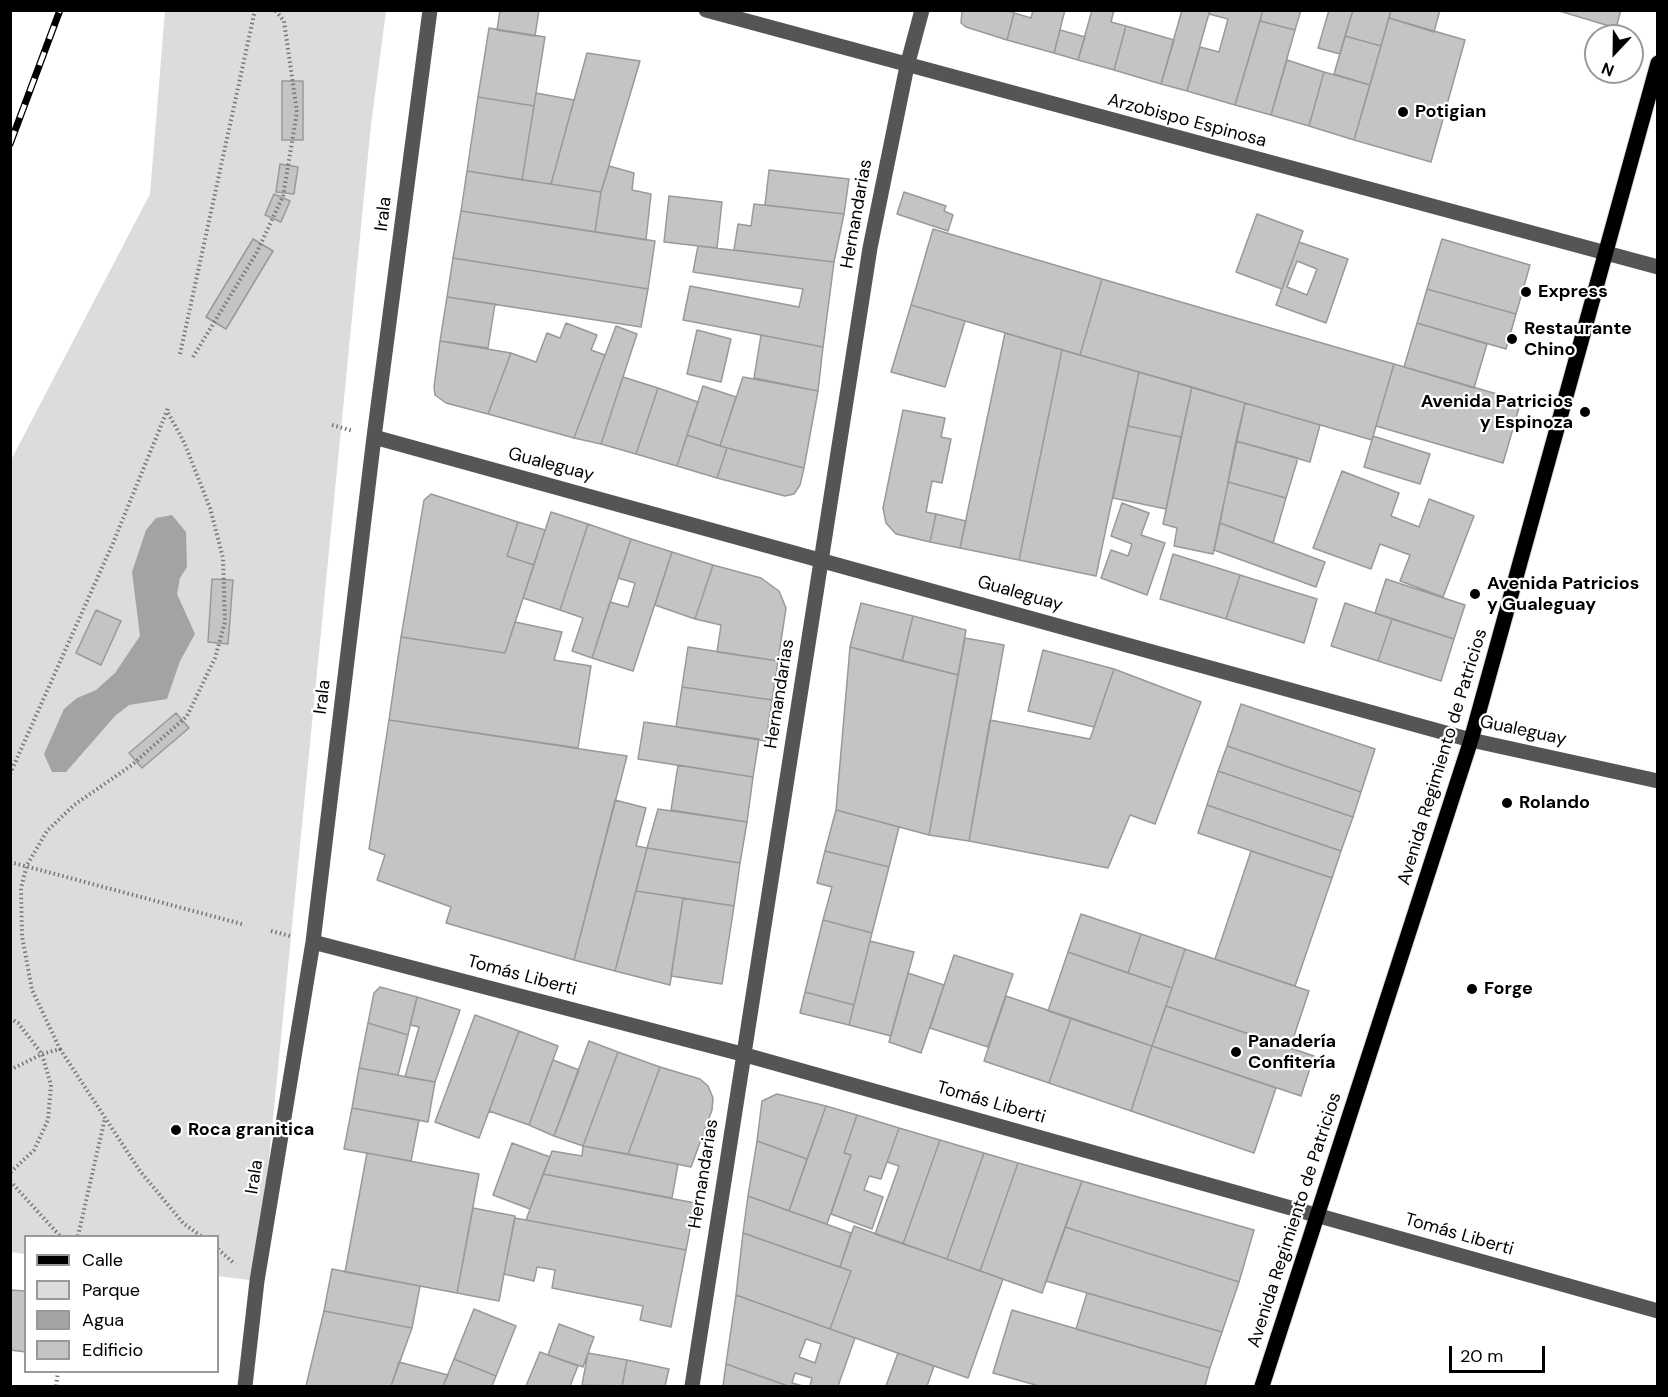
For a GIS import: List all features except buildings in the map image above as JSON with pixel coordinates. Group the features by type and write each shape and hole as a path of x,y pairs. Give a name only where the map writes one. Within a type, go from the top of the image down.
{"main road":[{"name":"Avenida Regimiento de Patricios","path":"1262,1386 1471,740 1658,63"}],"street":[{"name":"Irala","path":"245,1386 257,1281 313,942 374,437 430,10"},
{"name":"Arzobispo Espinosa","path":"706,10 1606,255 1658,267"},
{"name":"Hernandarias","path":"692,1386 742,1054 874,226 907,66 922,10"},
{"name":"Gualeguay","path":"374,437 1471,740 1658,781"},
{"name":"Tomás Liberti","path":"313,942 742,1054 1658,1311"}],"path":[{"path":"180,354 255,10"},
{"path":"193,357 257,252 283,196 297,112 284,21 275,10"},
{"path":"10,774 113,543 168,409 184,442 210,508 223,558 225,622 214,658 187,716 132,765 74,805 47,831 27,865 21,888 22,936 32,990 60,1049 140,1171 183,1223 200,1235"},
{"path":"10,862 242,924"},
{"path":"10,1018 42,1054 51,1085 48,1120 34,1150 10,1173"},
{"path":"10,1070 42,1054 60,1049"},
{"path":"78,1235 105,1117"},
{"path":"10,1180 59,1235"}],"green space":[{"path":"165,11 386,11 371,125 257,1281 219,1276 219,1235 24,1235 24,1254 11,1252 11,460 150,194"}],"water":[{"path":"172,515 186,532 187,567 180,578 177,594 195,634 180,661 167,699 129,705 115,716 66,772 52,772 44,754 64,709 77,698 96,690 115,673 140,636 132,572 146,530 156,518"}],"railway":[{"path":"10,144 60,10"}],"place":[{"name":"Potigian","path":"1403,112"},
{"name":"Express","path":"1526,292"},
{"name":"Restaurante Chino","path":"1512,339"},
{"name":"Avenida Patricios y Espinoza","path":"1585,412"},
{"name":"Avenida Patricios y Gualeguay","path":"1475,594"},
{"name":"Rolando","path":"1507,803"},
{"name":"Forge","path":"1472,989"},
{"name":"Panadería Confitería","path":"1236,1052"},
{"name":"Roca granitica","path":"176,1130"}]}
